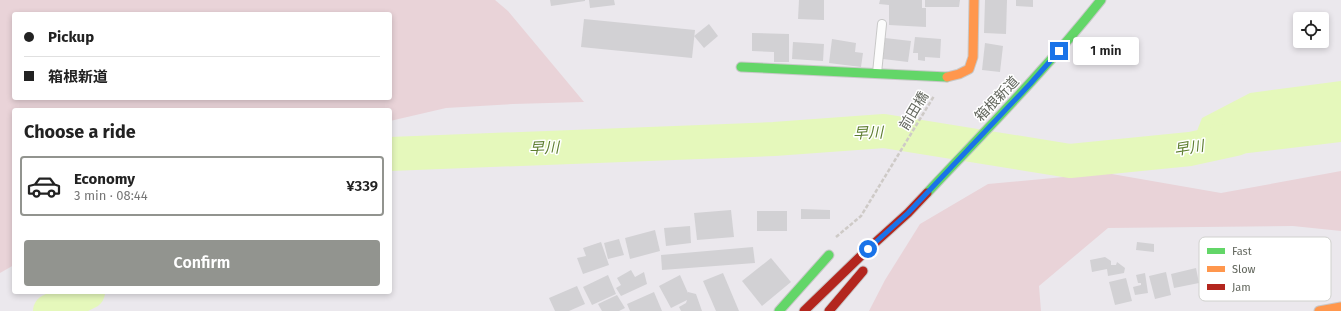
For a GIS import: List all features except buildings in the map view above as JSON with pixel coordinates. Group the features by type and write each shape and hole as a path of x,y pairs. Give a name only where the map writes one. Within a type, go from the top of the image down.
{"main road":[{"path":"741,67 946,77 959,74 969,69 973,57 974,0"},
{"name":"箱根新道","path":"908,213 1030,84 1079,28 1101,0"},
{"path":"828,311 860,275 908,213"},
{"path":"804,311 868,249 908,213"},
{"path":"779,311 829,255"},
{"path":"849,304 860,275"},
{"path":"1319,311 1341,307"}],"lane":[{"path":"877,74 882,24"}],"path":[{"name":"前田橋","path":"829,255 832,240 861,216 946,77"}],"shaded area":[{"path":"0,0 495,0 508,11 584,102 446,108 392,121 392,108 12,108 12,266 0,273"},
{"path":"1341,81 1341,142 1214,157 1190,149 1202,118 1250,93"},
{"path":"1341,171 1341,231 1293,226 1108,228 1039,286 1041,311 869,311 885,280 920,224 988,184 1106,173 1221,193"}],"waterway":[{"name":"早川","path":"392,154 774,139 884,131 1070,161 1190,149 1236,139"},
{"name":"早川","path":"50,311 84,294"}],"traffic: fast":[{"path":"927,193 1038,74 1101,0"},
{"path":"741,67 947,77"},
{"path":"779,311 829,255"}],"traffic: slow":[{"path":"947,77 959,74 969,69 973,57 974,0"},
{"path":"1319,311 1341,307"}],"traffic: jam":[{"path":"804,311 868,249 908,213 927,193"},
{"path":"829,311 863,271"}],"route":[{"path":"868,249 908,213 1030,84 1059,51"}]}
